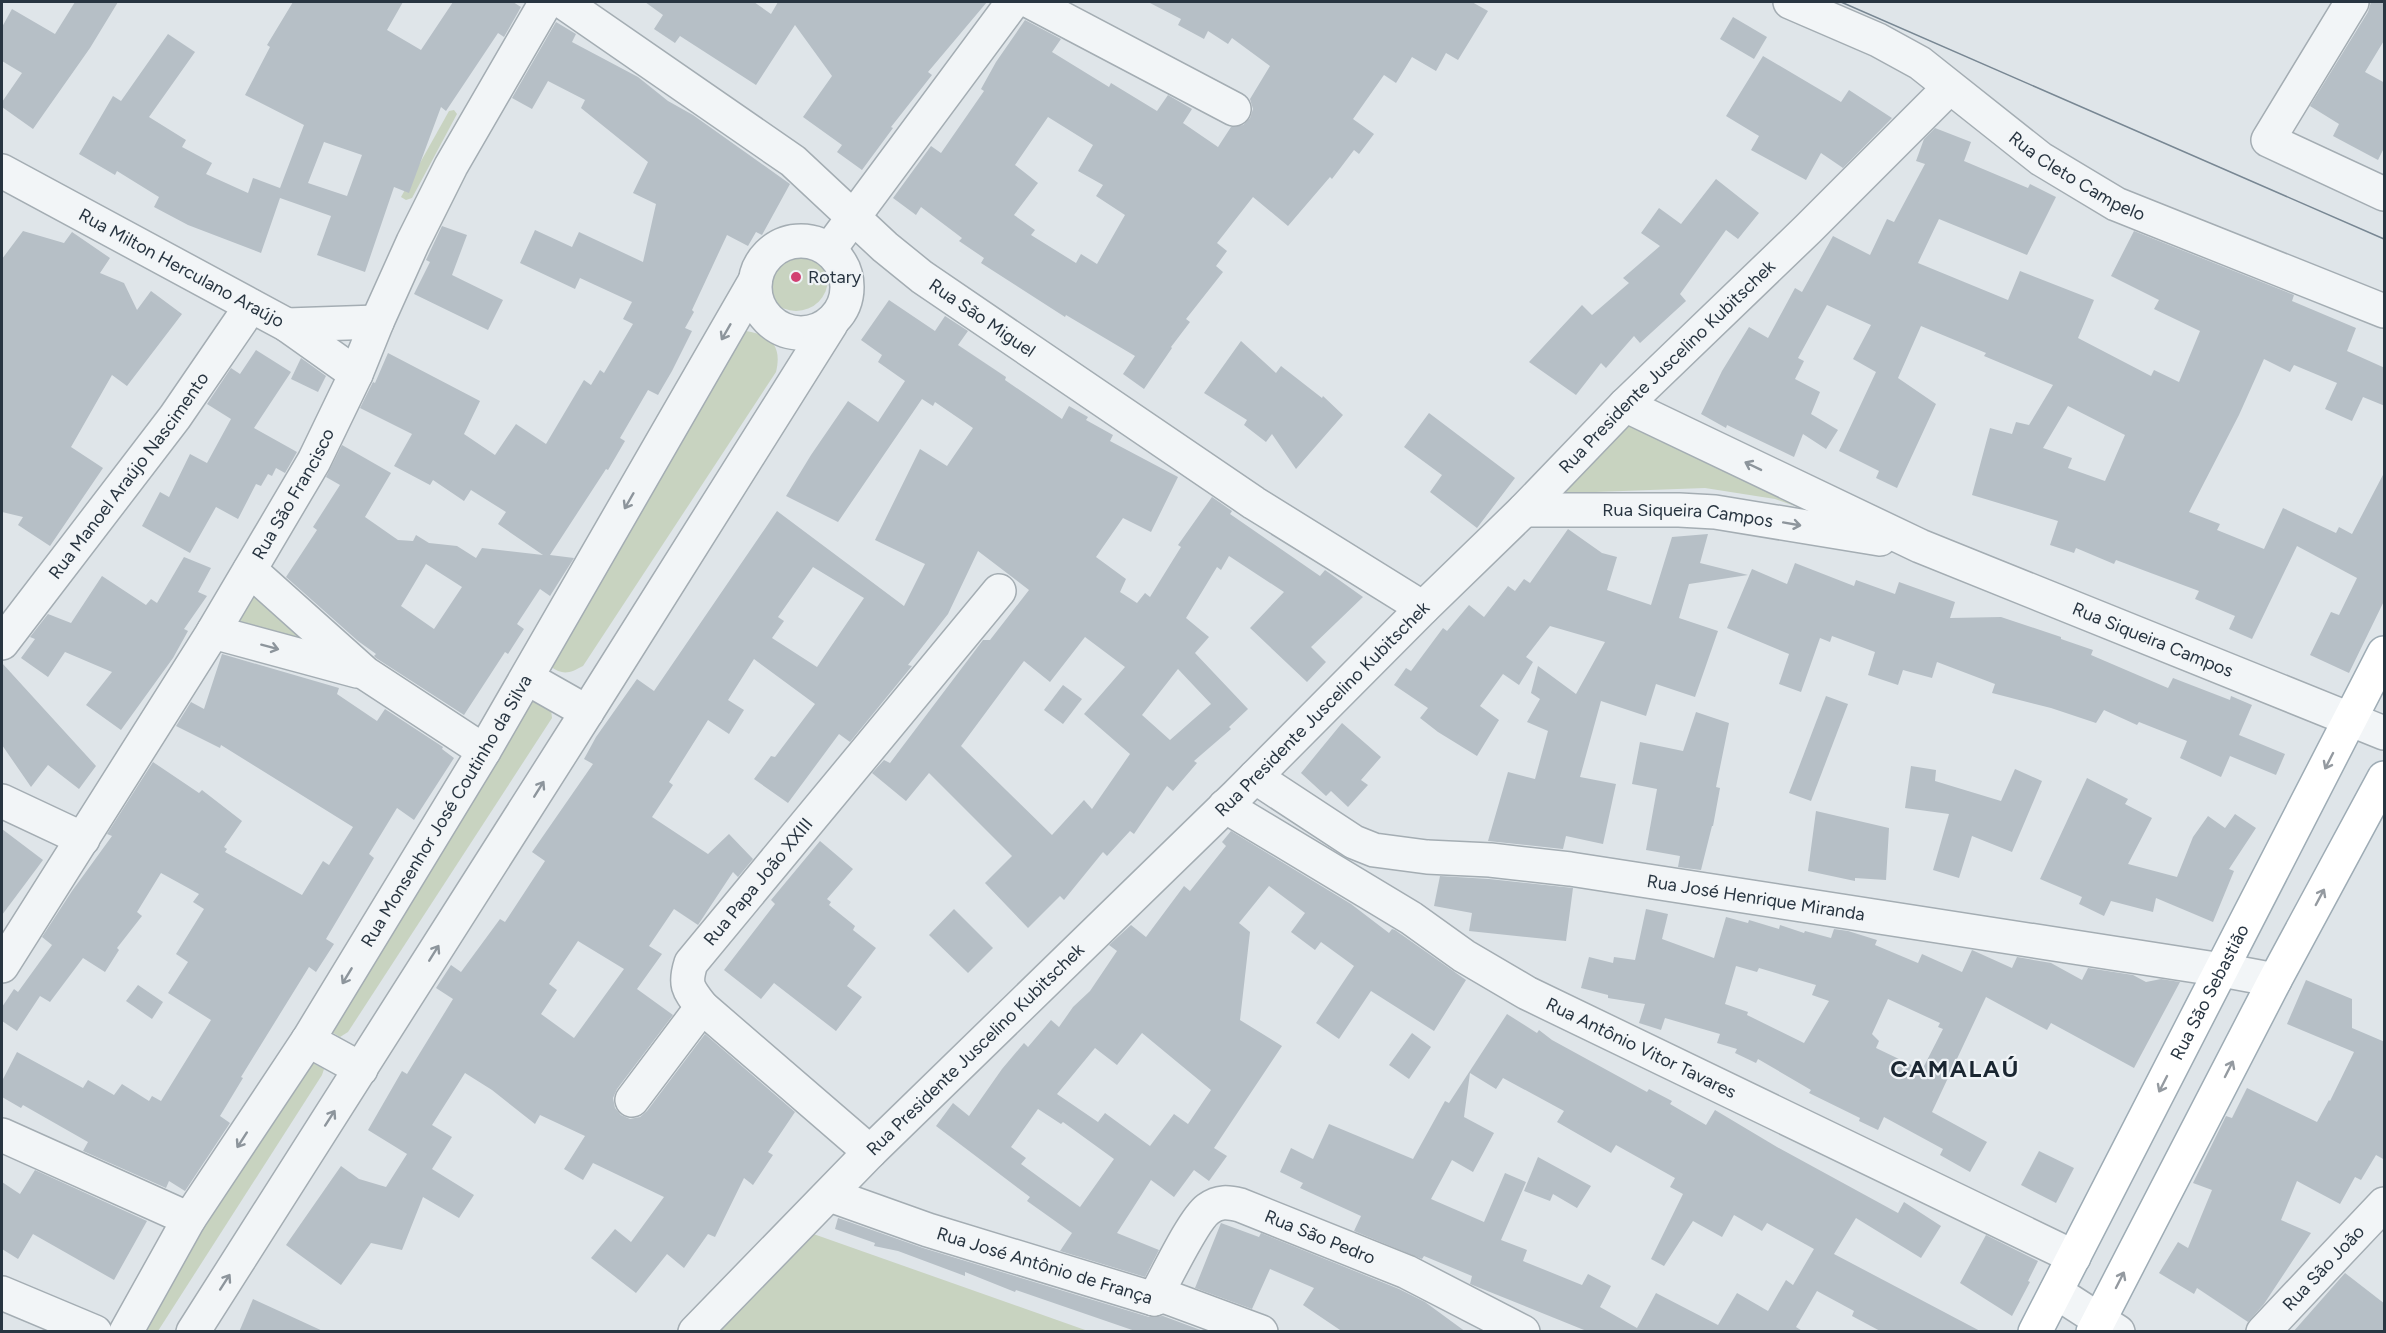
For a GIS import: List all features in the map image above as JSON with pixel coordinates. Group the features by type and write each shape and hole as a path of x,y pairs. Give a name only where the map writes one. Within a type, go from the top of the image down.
{"main road":[{"name":"Rua São Sebastião","path":"2035,1332 2385,653"},
{"path":"2103,1328 2275,980 2385,778"}],"street":[{"name":"Rua São Francisco","path":"2,966 213,632 314,461 356,374 413,242 451,166 546,2"},
{"name":"Rua São Miguel","path":"563,2 793,161 885,248 932,284 1254,503 1423,608"},
{"path":"829,250 1013,2"},
{"path":"1031,2 1234,109"},
{"name":"Rua Cleto Campelo","path":"1790,2 1878,40 1920,63 2041,159 2116,204 2385,311"},
{"path":"2352,2 2268,140 2385,194"},
{"name":"Rua Presidente Juscelino Kubitschek","path":"695,1332 870,1152 1255,777 1524,510 1625,405 1808,230 1949,88"},
{"name":"Rua Milton Herculano Araújo","path":"2,171 287,325 356,374"},
{"path":"193,1332 840,313 846,300 848,286 839,260 829,250 815,243 799,241 783,244 770,253 760,266 755,281 755,297 768,321 792,333 806,334 819,331 831,324"},
{"name":"Rua Monsenhor José Coutinho da Silva","path":"126,1332 189,1220 308,1040 484,752 755,281"},
{"name":"Rua Manoel Araújo Nascimento","path":"2,643 175,417 251,306"},
{"path":"287,325 377,322"},
{"name":"Rua Siqueira Campos","path":"1625,405 1920,546 2385,733"},
{"name":"Rua Siqueira Campos","path":"1524,510 1715,512 1920,546"},
{"path":"250,570 365,673 484,752"},
{"name":"Rua Papa João XXIII","path":"870,1152 702,1006 688,989 687,975 691,963 999,591"},
{"path":"213,632 365,673"},
{"path":"527,678 587,712"},
{"name":"Rua José Henrique Miranda","path":"1255,777 1354,842 1374,850 1570,869 2275,980"},
{"path":"2,801 83,839"},
{"name":"Rua Antônio Vitor Tavares","path":"1225,806 1411,918 1464,956 1527,993 2074,1257"},
{"path":"1377,897 1400,854"},
{"path":"632,1100 702,1006"},
{"path":"308,1040 361,1069"},
{"path":"2,1135 189,1220"},
{"name":"Rua José Antônio de França","path":"830,1195 928,1230 1154,1299 1164,1296 1261,1332"},
{"name":"Rua São Pedro","path":"1154,1299 1207,1209 1223,1202 1240,1205 1407,1272 1523,1332"},
{"name":"Rua São João","path":"2263,1332 2385,1204"},
{"path":"2056,1292 2103,1328"},
{"path":"2,1293 95,1332"}],"green space":[{"path":"454,110 457,114 412,198 406,200 401,197 449,111"},
{"path":"796,247 808,249 819,256 826,267 828,279 826,291 819,302 808,309 796,311 784,309 773,302 766,291 764,279 766,267 773,256 784,249"},
{"path":"746,331 762,336 773,344 778,356 776,372 583,666 566,672 555,669 550,666 737,333"},
{"path":"1625,421 1871,533 1775,499 1705,488 1568,493 1561,485"},
{"path":"249,594 259,596 328,650 240,627 236,619"},
{"path":"530,698 551,709 552,718 348,1032 340,1037 330,1031"},
{"path":"311,1062 324,1069 322,1075 158,1331 140,1332 301,1071"},
{"path":"805,1231 1088,1331 708,1332"}],"building":[{"path":"75,2 118,2 90,48 33,129 2,107 2,102 22,73 2,61 2,27 12,9 55,34"},
{"path":"293,2 403,2 387,30 421,50 453,2 513,2 521,7 504,37 498,33 446,111 441,107 409,193 394,187 365,272 317,255 331,216 280,198 261,253 188,225 154,207 159,197 117,171 115,175 79,154 113,96 121,101 168,34 195,52 149,117 186,140 182,147 212,163 206,174 248,193 253,178 280,188 304,125 245,95 270,47 267,45","holes":["324,142 362,155 347,196 308,183"]},
{"path":"645,2 754,2 771,14 778,2 987,2 928,72 932,75 891,127 893,128 862,170 837,152 842,145 803,117 832,76 795,25 756,85 680,36 675,43 654,29 663,15"},
{"path":"1148,2 1472,2 1488,11 1458,60 1446,53 1436,71 1412,57 1396,83 1384,75 1353,119 1374,134 1359,154 1354,150 1332,179 1330,177 1288,226 1253,197 1217,243 1227,251 1216,266 1223,272 1186,319 1190,322 1144,389 1123,374 1135,356 1066,315 1065,317 981,263 984,258 959,241 962,238 921,207 916,215 893,198 931,146 941,153 984,91 981,89 996,62 1025,20 1061,39 1052,52 1109,87 1111,83 1157,111 1168,95 1192,109 1183,123 1218,147 1231,127 1243,125 1250,118 1253,109 1250,99 1270,66 1232,38 1228,44 1208,31 1204,39 1178,25 1181,19","holes":["1048,117 1093,145 1078,171 1103,185 1096,196 1125,215 1097,264 1081,254 1076,263 1031,235 1035,230 1014,215 1038,183 1015,165"]},
{"path":"2371,2 2385,2 2385,39 2365,72 2385,83 2385,146 2378,160 2333,136 2339,124 2310,106 2368,12"},
{"path":"1733,17 1767,37 1754,59 1720,39"},
{"path":"556,22 576,34 572,42 638,77 668,101 693,115 790,184 762,235 756,232 748,246 727,235 692,310 694,312 685,328 692,331 672,371 658,395 648,390 620,438 625,441 608,470 606,469 550,555 574,558 550,596 540,589 517,624 524,629 508,654 505,652 464,715 376,658 374,656 376,654 358,641 286,577 317,530 313,527 340,485 326,477 342,445 391,473 365,517 398,540 413,541 416,535 429,543 457,546 476,558 482,548 543,555 498,524 506,512 471,490 464,501 433,480 430,485 394,466 412,434 360,408 373,382 375,383 388,353 480,401 464,434 495,455 516,424 546,444 584,380 591,385 600,370 604,373 633,324 623,319 632,302 580,278 575,289 520,263 535,230 572,247 579,232 643,262 656,204 633,193 648,162 581,108 585,100 548,81 532,109 512,98","holes":["426,564 462,587 434,629 401,606"]},
{"path":"1763,56 1841,102 1849,90 1892,118 1843,168 1821,153 1806,180 1751,150 1759,136 1726,116"},
{"path":"1935,128 1971,142 1964,161 2028,188 2030,184 2056,197 2027,255 1939,219 1918,263 2008,300 2020,271 2094,300 2078,338 2151,376 2154,370 2179,382 2200,331 2154,309 2159,300 2111,276 2134,231 2294,295 2292,301 2356,328 2347,351 2385,368 2385,406 2363,397 2352,421 2325,409 2337,383 2294,365 2290,372 2264,359 2239,415 2189,512 2220,524 2217,530 2264,549 2283,508 2336,533 2339,527 2352,534 2385,471 2385,599 2349,673 2310,655 2331,612 2339,615 2357,578 2297,546 2252,639 2229,629 2235,616 2195,599 2199,591 2116,560 2114,564 2076,548 2074,553 2050,545 2058,521 1972,495 1990,428 2012,434 2016,422 2029,425 2053,385 1984,356 1986,353 1921,326 1898,378 1936,404 1897,488 1876,478 1879,471 1839,451 1876,372 1853,359 1871,325 1827,305 1798,358 1804,361 1795,379 1820,392 1811,414 1838,430 1826,449 1803,434 1794,457 1727,425 1726,428 1701,414 1722,371 1749,327 1768,338 1795,288 1802,292 1833,236 1870,255 1887,219 1894,222 1925,164 1916,161 1924,139","holes":["2068,406 2125,435 2105,481 2068,468 2072,458 2043,448"]},
{"path":"1716,179 1759,213 1738,239 1726,230 1680,294 1686,301 1640,343 1634,336 1606,368 1601,363 1576,395 1529,362 1582,305 1592,315 1629,283 1623,278 1660,246 1641,233 1659,208 1681,224"},
{"path":"442,226 467,235 452,275 503,300 488,330 414,294 430,262 426,260"},
{"path":"23,231 64,243 72,232 110,258 100,273 124,283 137,310 151,291 182,314 127,386 112,375 71,447 103,468 50,546 18,525 23,517 2,512 2,259"},
{"path":"889,300 935,331 945,316 968,331 958,345 1006,377 1005,380 1062,419 1069,406 1088,417 1086,420 1113,435 1110,441 1178,477 1151,532 1123,518 1096,557 1126,579 1120,592 1137,603 1145,593 1150,597 1181,547 1178,545 1212,497 1232,511 1230,514 1320,576 1325,570 1363,597 1311,647 1326,662 1307,682 1250,628 1284,592 1229,556 1221,570 1217,567 1186,618 1209,637 1195,653 1248,709 1229,727 1231,729 1194,761 1197,763 1173,791 1167,786 1134,834 1130,831 1107,856 1103,852 1064,900 1060,896 1028,928 985,883 1012,856 929,773 906,801 872,773 884,760 890,763 983,640 990,640 1029,590 978,551 948,614 908,665 912,666 850,742 839,734 788,803 754,779 771,756 775,757 815,704 754,659 728,700 744,710 729,734 708,720 669,782 673,785 652,817 708,854 729,834 753,859 738,877 733,872 698,925 674,909 649,946 662,954 637,989 673,1015 617,1089 613,1098 615,1108 621,1115 630,1119 640,1117 647,1111 705,1034 795,1112 768,1152 773,1155 753,1185 744,1178 715,1237 708,1234 684,1268 667,1254 636,1293 591,1258 615,1229 631,1242 664,1197 593,1163 583,1180 564,1169 585,1136 540,1115 535,1124 492,1090 465,1073 432,1125 452,1137 432,1169 474,1195 459,1218 423,1197 402,1250 371,1243 341,1285 286,1245 341,1166 359,1179 386,1187 407,1154 368,1130 402,1071 407,1074 453,999 436,988 451,965 461,972 500,919 505,922 545,861 532,852 593,764 584,759 596,737 637,679 654,691 777,511 904,606 925,564 875,540 920,449 947,466 973,428 935,402 933,406 922,399 838,522 786,496 848,401 878,422 905,381 878,362 882,355 861,340","holes":["813,567 864,598 817,667 772,638 784,621 778,617","1085,637 1125,667 1084,714 1130,754 1092,809 1084,800 1052,835 961,746 1024,661 1050,682","1178,669 1211,704 1170,740 1142,715","578,941 624,969 574,1038 541,1014 557,990 549,984"]},
{"path":"1241,341 1276,373 1281,366 1322,398 1323,396 1343,415 1296,469 1272,434 1266,442 1244,425 1247,420 1204,393"},
{"path":"256,350 291,372 254,428 297,452 285,473 276,468 272,476 268,474 261,486 256,484 238,519 216,507 190,553 142,526 160,492 169,497 190,454 207,463 231,419 207,404 231,368 240,374"},
{"path":"301,358 326,376 318,392 291,379"},
{"path":"1429,413 1515,478 1477,528 1430,492 1442,475 1404,447"},
{"path":"1568,529 1602,553 1617,557 1607,590 1651,605 1672,537 1708,534 1700,563 1748,575 1689,584 1679,618 1718,631 1695,697 1656,684 1646,716 1601,701 1580,777 1616,784 1603,844 1566,836 1563,849 1488,841 1508,772 1535,779 1548,731 1527,722 1540,699 1531,693 1538,666 1576,694 1605,642 1550,626 1526,657 1533,662 1519,685 1503,674 1480,706 1499,720 1477,756 1420,718 1428,708 1394,685 1406,668 1411,671 1443,628 1447,631 1469,605 1484,617 1508,586 1515,591 1524,579 1530,583"},
{"path":"184,557 211,568 198,592 207,596 184,629 188,631 173,658 121,730 86,705 112,672 65,652 48,677 21,658 35,639 30,637 48,614 71,623 102,576 146,605 151,599 157,603"},
{"path":"1795,563 1854,586 1856,580 1895,594 1899,582 1955,602 1950,618 2001,617 2093,650 2091,655 2168,688 2173,678 2230,700 2231,696 2252,705 2239,735 2285,754 2276,775 2230,756 2221,777 2180,758 2187,741 2139,722 2137,725 2104,710 2096,723 2051,708 1992,693 1995,684 1937,662 1932,678 1903,670 1898,685 1868,675 1875,652 1832,636 1830,642 1820,638 1801,692 1779,684 1789,654 1727,628 1752,569 1787,584"},
{"path":"222,654 339,688 337,694 377,721 385,709 443,747 442,749 454,758 414,820 397,808 369,854 374,858 326,939 334,944 316,972 309,967 241,1077 243,1078 220,1116 230,1123 185,1191 169,1181 166,1188 83,1151 88,1142 23,1105 21,1108 2,1097 2,1081 17,1052 83,1088 88,1080 114,1095 122,1084 149,1101 152,1096 161,1101 211,1020 168,993 188,962 176,954 204,909 193,902 199,894 161,873 137,912 142,916 117,948 119,950 105,972 83,958 50,1002 40,996 17,1031 2,1021 2,1007 14,989 18,992 52,945 42,937 112,836 107,834 153,762 199,793 202,790 242,821 224,847 227,849 225,852 302,895 323,861 329,865 353,827 221,745 220,748 176,726 191,702 204,709"},
{"path":"2,663 96,766 79,789 48,765 31,787 2,745"},
{"path":"1063,685 1082,699 1063,724 1044,710"},
{"path":"1826,696 1848,704 1811,801 1789,793"},
{"path":"1696,712 1729,723 1716,787 1720,788 1713,826 1701,870 1678,867 1680,856 1646,850 1657,789 1632,784 1640,742 1683,751"},
{"path":"1342,723 1381,757 1361,780 1368,785 1348,807 1331,791 1326,796 1301,773"},
{"path":"1911,766 1936,770 1935,781 2001,801 2015,769 2042,781 2012,852 1972,836 1959,878 1933,870 1949,814 1905,808"},
{"path":"2087,778 2128,799 2125,804 2152,818 2128,864 2177,877 2193,837 2208,816 2225,828 2235,814 2256,828 2229,869 2234,871 2213,922 2156,898 2153,912 2111,901 2104,916 2079,904 2082,897 2040,879"},
{"path":"1816,811 1889,828 1886,880 1855,878 1855,881 1808,871"},
{"path":"2,829 43,860 2,915"},
{"path":"1231,831 1351,904 1389,933 1392,929 1395,930 1466,980 1434,1031 1371,991 1339,1039 1316,1023 1354,966 1321,942 1315,950 1291,932 1305,913 1269,886 1239,923 1250,932 1240,1020 1282,1046 1214,1148 1227,1156 1209,1181 1194,1170 1174,1197 1151,1180 1117,1233 1159,1250 1145,1277 1060,1251 1072,1233 1027,1201 1030,1197 936,1126 953,1103 969,1116 1002,1069 1024,1043 1028,1047 1051,1020 1059,1027 1073,1007 1090,991 1117,951 1109,945 1131,925 1146,937 1184,886 1190,891 1226,846 1222,842","holes":["1142,1033 1211,1090 1188,1124 1174,1114 1150,1146 1105,1113 1098,1122 1057,1094 1095,1048 1117,1065","1038,1109 1061,1124 1063,1122 1114,1159 1080,1207 1021,1164 1026,1158 1011,1147"]},
{"path":"820,841 853,869 827,899 831,902 829,905 855,926 853,930 876,948 847,986 862,997 836,1031 774,983 761,999 724,970 775,904 771,900"},
{"path":"1440,876 1573,888 1566,941 1469,931 1472,913 1434,906"},
{"path":"954,909 993,948 968,973 929,935"},
{"path":"1646,909 1668,914 1662,939 1714,958 1726,917 1748,923 1749,920 1779,929 1780,925 1804,933 1805,931 1831,938 1834,929 1848,931 1877,940 1875,945 1918,963 1922,954 1962,972 1972,950 2012,968 2017,957 2051,963 2082,980 2088,968 2133,975 2146,982 2161,979 2180,982 2134,1068 2051,1023 2047,1030 1986,997 1932,1112 1987,1142 1970,1172 1940,1155 1943,1149 1884,1117 1878,1130 1859,1121 1860,1118 1809,1093 1811,1090 1758,1059 1756,1063 1735,1053 1737,1049 1717,1043 1720,1034 1665,1018 1661,1030 1639,1023 1645,1004 1608,998 1608,995 1581,988 1589,957 1613,963 1614,957 1635,960","holes":["1736,966 1757,972 1759,968 1816,985 1812,995 1829,1001 1804,1043 1747,1015 1748,1012 1725,1004","1888,999 1940,1023 1938,1027 1943,1029 1922,1070 1876,1048 1879,1041 1872,1034"]},
{"path":"2306,980 2352,999 2352,1028 2385,1042 2385,1160 2376,1155 2361,1180 2355,1177 2340,1204 2297,1181 2281,1220 2311,1233 2264,1304 2248,1322 2197,1288 2194,1294 2159,1273 2178,1242 2188,1248 2212,1190 2193,1183 2226,1116 2232,1118 2247,1088 2317,1122 2330,1101 2354,1052 2287,1024"},
{"path":"138,985 163,1002 152,1019 126,1001"},
{"path":"1507,1014 1537,1033 1539,1030 1552,1040 1647,1092 1649,1089 1672,1101 1670,1104 1706,1125 1715,1110 1777,1147 1898,1213 1904,1202 1941,1226 1921,1258 1856,1218 1834,1254 1982,1332 1882,1332 1852,1316 1854,1311 1817,1291 1796,1327 1804,1332 1589,1332 1470,1284 1472,1276 1424,1256 1422,1259 1354,1231 1361,1216 1300,1188 1303,1183 1280,1172 1291,1148 1313,1159 1329,1124 1413,1159 1445,1101 1449,1103","holes":["1470,1073 1496,1089 1503,1078 1564,1111 1557,1122 1611,1153 1616,1145 1675,1178 1670,1187 1683,1194 1651,1259 1664,1266 1693,1221 1722,1237 1734,1215 1762,1231 1767,1223 1814,1249 1793,1285 1786,1280 1768,1311 1737,1293 1718,1325 1656,1293 1637,1328 1600,1307 1611,1286 1588,1274 1582,1285 1523,1261 1527,1250 1501,1240 1526,1182 1505,1173 1484,1222 1431,1199 1452,1160 1473,1172 1494,1133 1464,1117"]},
{"path":"1412,1033 1431,1047 1409,1079 1389,1065"},
{"path":"2039,1151 2074,1168 2056,1203 2021,1185"},
{"path":"1538,1157 1591,1186 1577,1208 1553,1194 1550,1201 1524,1191"},
{"path":"35,1170 147,1221 114,1280 33,1234 18,1259 2,1249 2,1182 20,1194"},
{"path":"838,1218 923,1248 1149,1317 1163,1316 1206,1332 1138,1332 1016,1290 1015,1292 965,1272 965,1276 898,1251 874,1246 875,1243 835,1229"},
{"path":"1221,1223 1259,1237 1261,1233 1399,1289 1425,1302 1466,1332 1343,1332 1303,1305 1314,1288 1270,1269 1252,1309 1195,1288"},
{"path":"1986,1235 2038,1261 2012,1316 1960,1283"},
{"path":"2345,1273 2385,1304 2385,1332 2293,1332"},
{"path":"253,1299 325,1332 239,1332"}],"tram line":[{"path":"1841,2 2384,239"}],"place":[{"name":"Rotary","path":"796,277"}],"district":[{"name":"CAMALAÚ","path":"1955,1069"}]}
